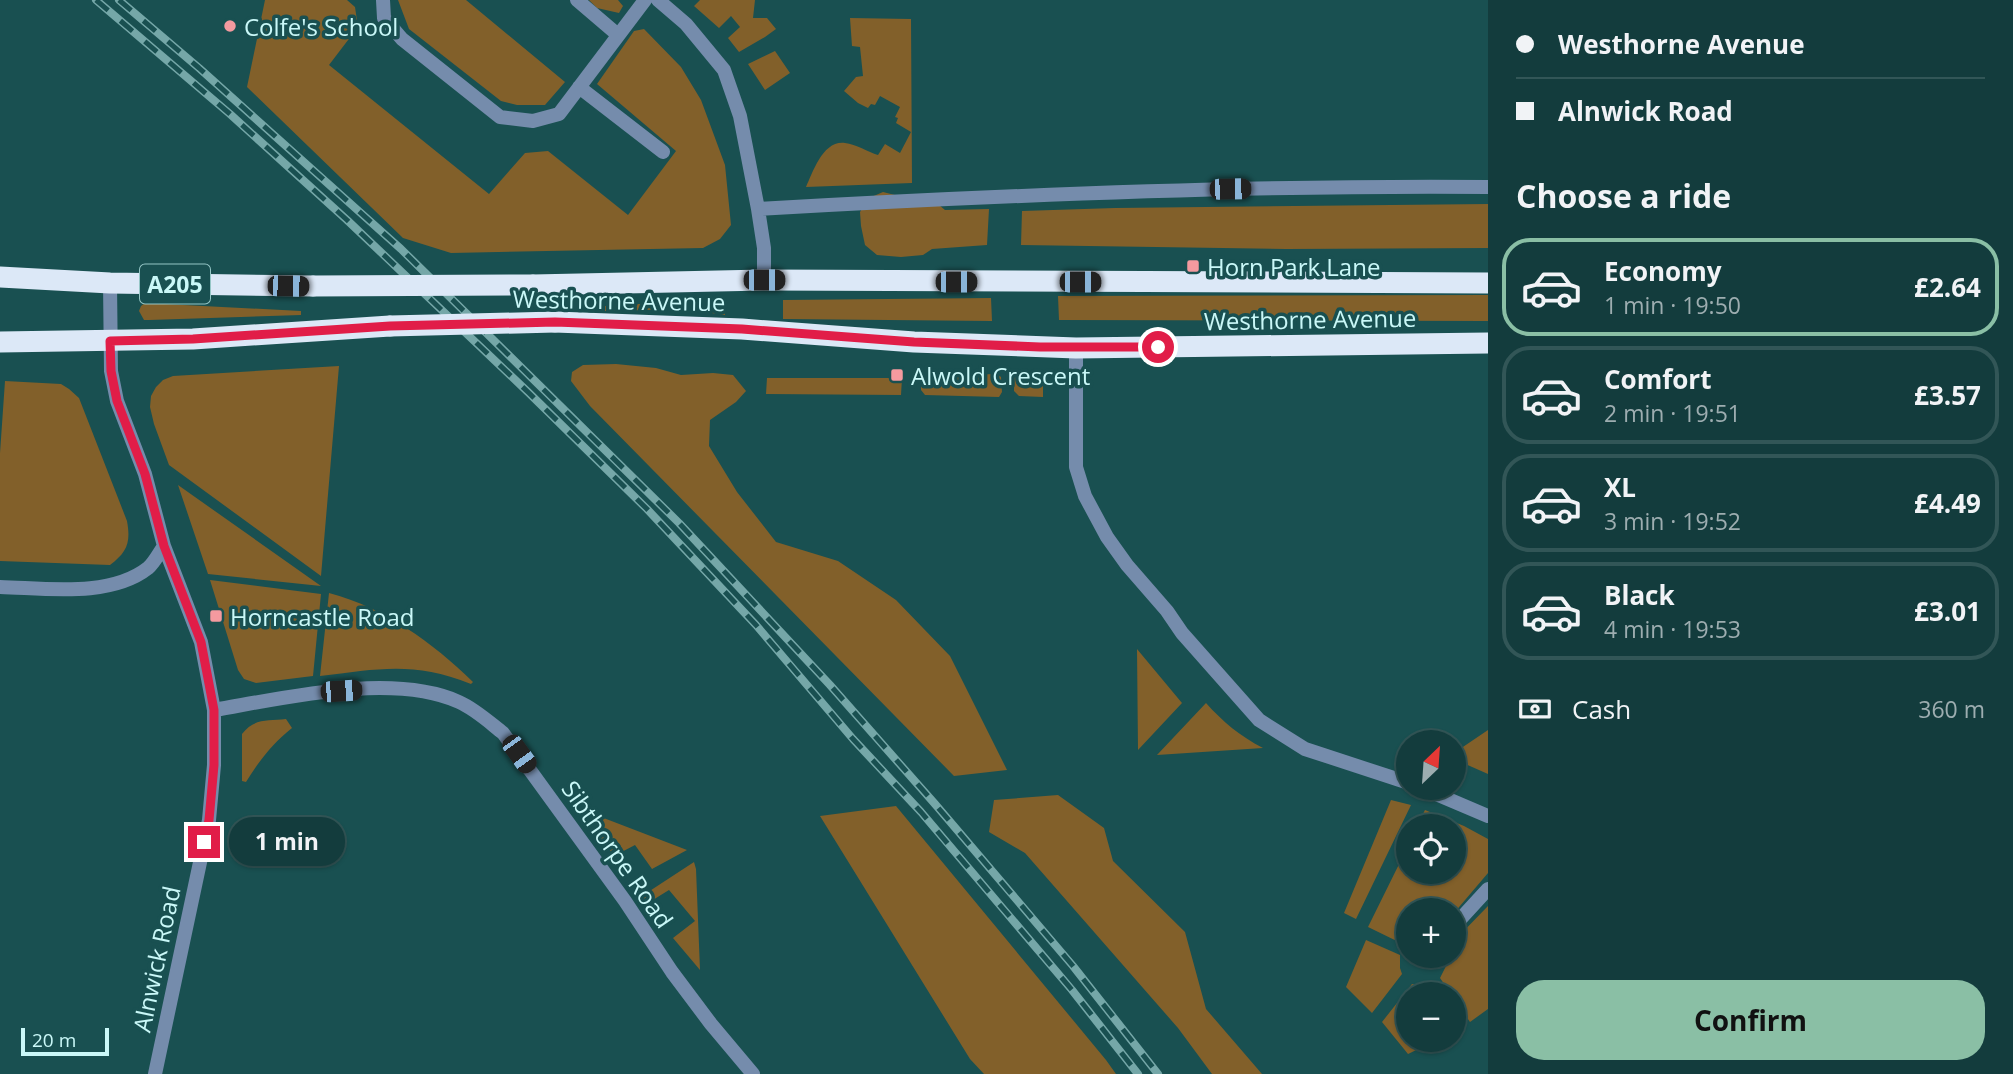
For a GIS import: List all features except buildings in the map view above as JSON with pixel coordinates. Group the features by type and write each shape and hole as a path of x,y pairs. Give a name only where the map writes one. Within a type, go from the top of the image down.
{"highway":[{"name":"Westhorne Avenue","path":"0,277 110,283 313,286 764,280 1488,284"},
{"name":"Westhorne Avenue","path":"0,342 193,339 390,326 555,322 742,329 914,342 1076,348 1488,343"}],"street":[{"path":"383,0 384,18 402,39 500,117 533,121 559,114 645,0"},
{"path":"577,0 618,35"},
{"path":"657,0 686,24 724,70 740,116 758,209 764,248 764,280"},
{"path":"579,87 663,152"},
{"path":"758,209 1021,195 1342,186 1488,187"},
{"name":"Alnwick Road","path":"110,283 111,371 117,401 145,474 164,546 201,642 214,710 214,765 209,820 155,1074"},
{"path":"1076,348 1076,467 1085,496 1107,537 1127,565 1259,720 1305,749 1396,779"},
{"path":"0,587 94,588 128,580 149,567 164,546"},
{"name":"Sibthorpe Road","path":"214,710 315,693 392,688 429,692 460,702 481,715 503,733 589,850 672,972 753,1074"},
{"path":"1450,800 1488,816"},
{"path":"1466,913 1488,889"}],"shaded area":[{"path":"265,0 347,0 355,7 358,27 329,65 489,194 525,153 548,151 628,215 676,151 597,84 634,31 644,29 681,67 701,100 725,165 731,225 720,239 703,248 451,253 403,238 247,87"},
{"path":"398,0 466,0 565,82 545,105 517,105 501,101 409,29"},
{"path":"589,0 618,0 623,6 619,13 597,8"},
{"path":"700,0 755,0 753,18 767,18 776,29 739,52 728,38 740,27 731,16 719,28 694,6"},
{"path":"850,18 911,19 912,183 806,187 820,158 831,146 845,143 878,155 885,144 900,153 911,132 896,123 898,118 895,117 900,107 880,96 875,105 871,104 868,108 844,91 856,77 863,76 860,47 852,46"},
{"path":"775,51 790,73 765,90 748,64"},
{"path":"883,192 895,195 927,195 945,210 989,209 987,245 932,249 923,255 901,257 877,255 865,245 860,212 869,198"},
{"path":"1488,204 1488,248 1286,249 1021,245 1022,211"},
{"path":"1488,295 1488,321 1059,320 1058,296"},
{"path":"991,298 992,321 783,319 783,300"},
{"path":"725,299 725,315 685,309 605,311 605,306"},
{"path":"145,303 301,311 301,315 144,320 139,311"},
{"path":"616,364 656,368 681,375 733,375 746,391 736,402 710,420 709,446 737,492 776,542 838,561 896,600 950,656 1007,770 954,776 590,406 571,381 572,372 583,365"},
{"path":"339,366 321,576 169,465 150,407 151,396 156,387 173,376"},
{"path":"997,374 1001,377 1002,392 999,397 925,395 921,390 921,380 925,376"},
{"path":"1016,375 1043,376 1043,397 1019,396 1014,391"},
{"path":"767,378 902,378 901,395 766,394"},
{"path":"5,381 61,384 79,398 127,521 126,546 110,565 0,561 0,453"},
{"path":"178,485 321,586 208,574"},
{"path":"210,580 321,594 313,676 256,683 244,679 238,670"},
{"path":"329,593 350,599 407,628 441,653 473,682 471,684 431,672 396,669 320,676"},
{"path":"1137,649 1182,703 1138,750"},
{"path":"1206,703 1232,728 1263,748 1157,755"},
{"path":"286,719 292,728 266,753 246,782 242,781 242,734 256,723"},
{"path":"1488,730 1488,774 1466,764 1466,745"},
{"path":"1058,795 1104,828 1113,861 1185,932 1206,1009 1262,1074 1212,1074 1178,1028 1025,853 989,832 994,800"},
{"path":"1391,800 1411,805 1407,814 1396,814 1396,836 1356,919 1344,913"},
{"path":"896,806 1116,1074 984,1074 970,1059 820,816"},
{"path":"575,807 687,850 652,869 635,845 614,856"},
{"path":"1466,827 1488,839 1488,873 1466,899 1396,898 1396,941 1368,927 1396,870 1396,884 1466,884"},
{"path":"694,862 700,970 673,938 695,921 669,890 648,903 642,896"},
{"path":"1488,906 1488,1009 1470,1022 1466,1016 1466,982 1443,982 1440,978 1445,968 1466,968 1466,929"},
{"path":"1366,940 1396,953 1396,968 1400,968 1402,974 1372,1013 1346,987"},
{"path":"1396,1004 1396,1039 1382,1022"}],"railway":[{"path":"96,0 230,114 347,220 647,509 756,625 853,739 921,812 1072,990 1138,1074"},
{"path":"119,0 401,249 679,523 830,685 935,804 1073,966 1158,1074"}],"place":[{"name":"Colfe's School","path":"230,26"},
{"name":"Horn Park Lane","path":"1193,266"},
{"name":"Alwold Crescent","path":"897,375"},
{"name":"Horncastle Road","path":"216,616"}],"route":[{"path":"204,842 209,820 214,765 214,710 201,642 164,546 145,474 117,401 111,371 110,341 193,339 390,326 555,322 742,329 914,342 1076,348 1158,347"}]}
